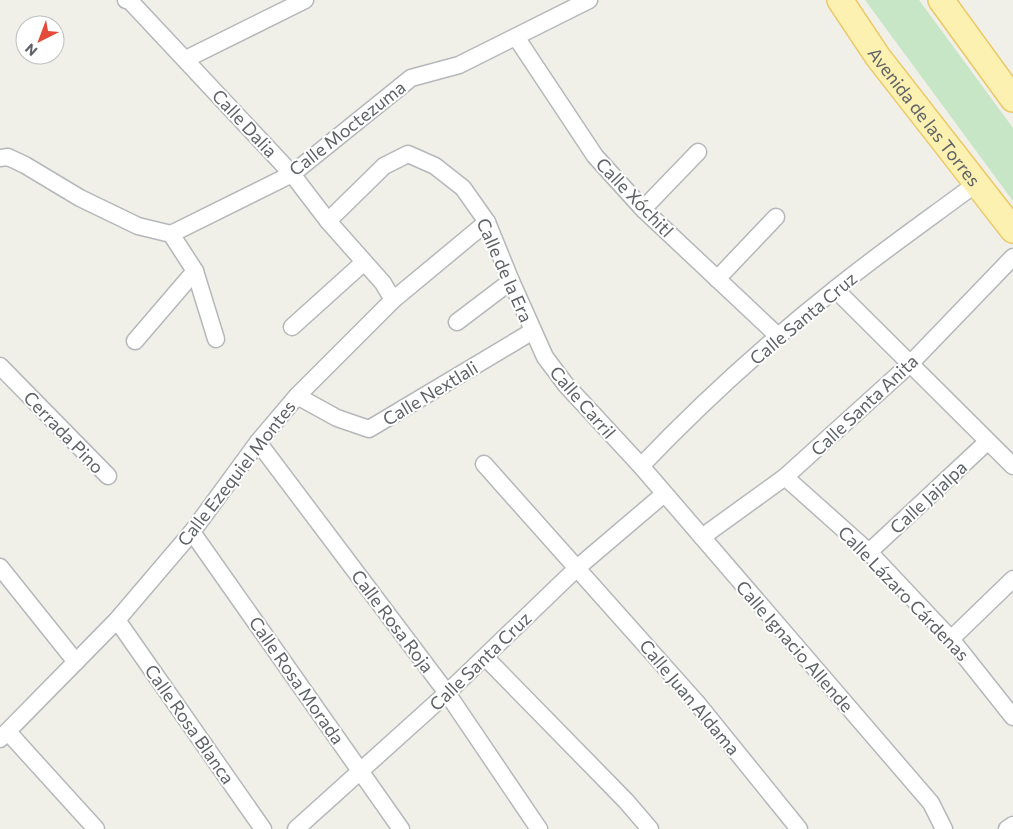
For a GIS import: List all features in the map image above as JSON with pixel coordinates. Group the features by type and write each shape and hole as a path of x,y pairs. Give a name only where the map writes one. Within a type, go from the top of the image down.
{"main road":[{"name":"Avenida de las Torres","path":"840,0 878,57 1013,230"},
{"path":"941,0 1013,99"}],"street":[{"name":"Calle Dalia","path":"129,0 292,174 328,222 383,283 393,300"},
{"path":"186,59 305,0"},
{"name":"Calle Moctezuma","path":"171,234 292,174 411,78 459,65 589,0"},
{"name":"Calle Xóchitl","path":"516,37 594,156 643,209 778,336"},
{"path":"643,209 698,152"},
{"name":"Calle de la Era","path":"328,222 384,166 408,154 435,166 463,188 487,222 533,331"},
{"path":"0,158 8,157 25,165 80,198 138,226 171,234 195,271 216,339"},
{"name":"Calle Santa Cruz","path":"641,466 684,422 778,336 835,289 978,183"},
{"path":"717,279 776,217"},
{"name":"Calle Ezequiel Montes","path":"4,735 118,620 192,532 258,442 297,396 393,300 487,222"},
{"name":"Calle Santa Anita","path":"702,537 785,477 909,365 1013,257"},
{"path":"292,327 363,262"},
{"path":"135,341 195,271"},
{"path":"456,322 511,282"},
{"path":"835,289 909,365 1013,466"},
{"name":"Calle Nextlali","path":"297,396 337,418 369,429 533,331"},
{"name":"Calle Carril","path":"533,331 545,357 566,385 641,466"},
{"name":"Cerrada Pino","path":"0,366 108,476"},
{"name":"Calle Rosa Roja","path":"258,442 447,693 538,829"},
{"name":"Calle Jajalpa","path":"869,552 987,442"},
{"name":"Calle Juan Aldama","path":"484,464 697,703 799,829"},
{"name":"Calle Ignacio Allende","path":"641,466 931,803 944,829"},
{"name":"Calle Lázaro Cárdenas","path":"785,477 869,552 952,639 1013,718"},
{"name":"Calle Santa Cruz","path":"296,829 362,772 577,568 664,494"},
{"name":"Calle Rosa Morada","path":"192,532 401,829"},
{"path":"0,567 76,662"},
{"path":"952,639 1013,578"},
{"name":"Calle Rosa Blanca","path":"118,620 262,829"},
{"path":"485,657 626,800 650,829"},
{"path":"4,735 96,829"},
{"path":"1007,829 1013,825"}],"green space":[{"path":"865,0 919,0 1013,128 1013,201"}]}
